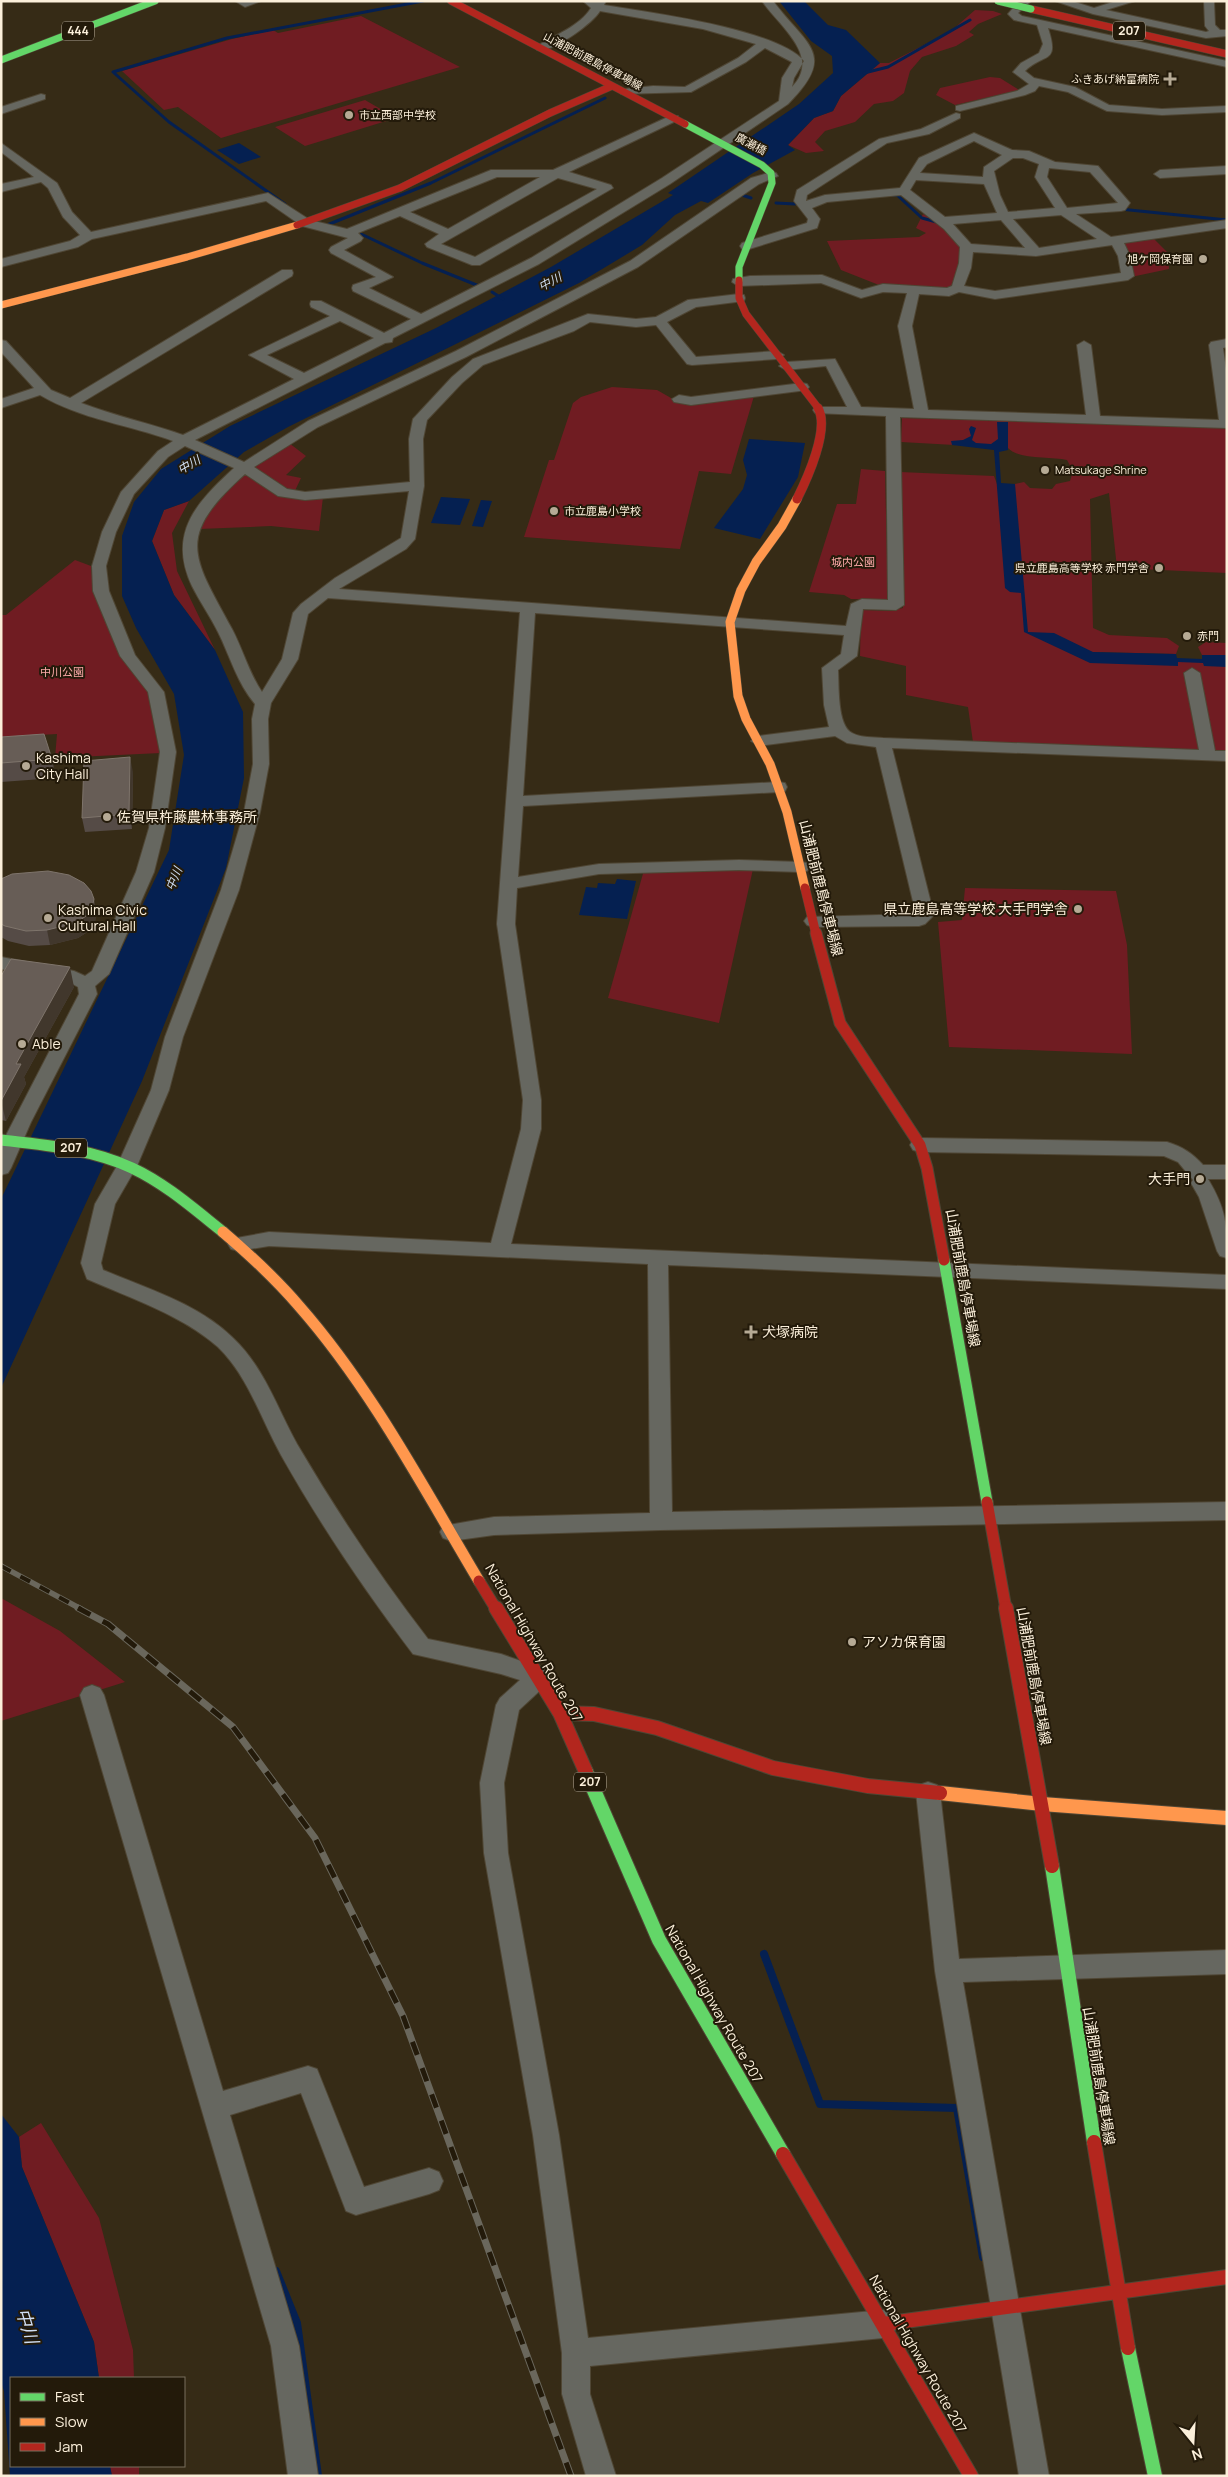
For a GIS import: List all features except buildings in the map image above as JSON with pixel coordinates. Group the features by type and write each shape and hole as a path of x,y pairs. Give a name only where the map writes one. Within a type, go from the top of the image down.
{"main road":[{"name":"山浦肥前鹿島停車場線","path":"450,1 723,144"},
{"name":"207","path":"998,1 1031,5 1227,48"},
{"name":"207","path":"1020,1 1227,54"},
{"name":"444","path":"1,60 151,2"},
{"path":"1,305 306,223 411,182 553,111 612,86"},
{"name":"廣瀬橋","path":"723,144 770,171"},
{"path":"770,171 772,183 746,246 740,267 738,282 739,298 746,314 820,410"},
{"name":"山浦肥前鹿島停車場線","path":"820,410 822,426 805,484 782,526 756,562 741,590 730,622 738,696 746,718 779,787 801,867 831,995 840,1023 920,1145 927,1168 1042,1804 1117,2292 1155,2476"},
{"name":"National Highway Route 207","path":"12,1141 73,1149 123,1164 164,1187 238,1244 289,1294 349,1368 560,1713 659,1940 971,2476"},
{"path":"560,1713 594,1714 657,1728 773,1768 868,1786 1042,1804 1227,1818"},
{"path":"884,2324 1227,2276"}],"street":[{"path":"240,1 245,4 256,1"},
{"path":"86,984 100,974 145,872 157,828 168,752 156,692 128,656 101,591 99,566 109,532 128,492 163,454 184,440 304,378 387,339 535,261 590,229 723,144 784,102 800,88 810,71 811,61 807,49 780,20 767,1"},
{"path":"1060,1 1093,11 1206,35 1222,33"},
{"path":"1093,11 1130,1"},
{"path":"1209,1 1210,26 1222,33"},
{"path":"541,48 576,28 592,15 595,3 710,28 763,44 792,56 798,62 811,61"},
{"path":"1031,5 1012,12 1013,14 1042,23 1227,64"},
{"path":"1042,23 1048,47 1040,60 1024,65 1019,72 1022,77 1035,83 1071,89 1107,108 1162,112 1227,109"},
{"path":"625,92 653,89 687,90 742,60 763,44"},
{"path":"784,102 788,78 798,62"},
{"path":"746,246 813,225 814,218 800,201 801,193 819,183 858,154 886,140 941,126 958,112 1031,90 1035,83"},
{"path":"1,111 41,97"},
{"path":"348,233 495,173 555,174 564,174 607,188 476,262 431,244 555,174 674,118"},
{"path":"904,191 912,176 924,161 974,137 1010,154 1026,154 1053,165 1094,169 1124,203 1121,207 1064,211 960,207"},
{"path":"1,146 53,186 67,214 88,236"},
{"path":"1010,154 988,170 989,181 1000,210 1036,252"},
{"path":"738,282 750,280 803,281 822,279 861,294 883,288 949,292 957,288 995,295 1128,276 1124,256 1112,241 1064,211 1041,177 1045,162"},
{"path":"1160,174 1227,170"},
{"path":"263,703 254,694 229,637 192,568 189,548 194,524 220,485 244,467 315,424 500,335 636,262 770,171"},
{"path":"912,176 989,181"},
{"path":"1,188 44,178"},
{"path":"806,206 825,198 904,191 923,209 942,214 1000,210"},
{"path":"1,263 74,244 88,236 268,197 306,223 348,233 358,238 335,250 387,277 358,288 423,320"},
{"path":"400,212 448,234"},
{"path":"942,214 963,240 967,248 965,267 957,288"},
{"path":"967,248 1036,252 1227,224"},
{"path":"71,403 287,273"},
{"path":"914,290 905,326 922,415"},
{"path":"601,2476 589,2442 576,2394 576,2353 546,2135 496,1853 492,1784 508,1705 539,1678 501,1664 420,1647 342,1535 289,1448 240,1359 224,1342 202,1326 94,1274 91,1263 105,1204 160,1090 174,1037 230,890 252,812 258,783 261,764 260,719 263,703 290,659 301,613 340,581 401,546 408,539 417,486 416,438 420,419 457,380 478,362 569,328 588,318 636,323 660,321 693,303 739,298"},
{"path":"316,304 387,339"},
{"path":"304,378 256,355 340,316"},
{"path":"660,321 692,361 777,355"},
{"path":"820,410 1226,424 1216,345 1227,343"},
{"path":"1,344 41,390 105,417 143,425 184,440 244,467 276,489 292,495 417,486"},
{"path":"1084,345 1094,420"},
{"path":"786,366 830,362 857,412"},
{"path":"679,398 690,401 802,387"},
{"path":"1,404 41,390"},
{"path":"893,414 896,605 862,604 856,607 849,656 830,668 834,718 839,731 844,736 857,740 883,743 1227,756"},
{"path":"326,593 853,630"},
{"path":"499,1251 532,1128 532,1100 506,924 528,607"},
{"path":"1192,673 1208,756"},
{"path":"758,741 839,731"},
{"path":"813,921 919,920 925,915 883,743"},
{"path":"513,802 779,787"},
{"path":"508,884 599,868 739,865 801,867"},
{"path":"1,962 74,977 86,984 88,994 12,1141 1,1168"},
{"path":"920,1145 1167,1150 1185,1157 1202,1182 1227,1251"},
{"path":"1202,1182 1227,1172"},
{"path":"238,1244 268,1239 658,1259 946,1268 1227,1282"},
{"path":"658,1259 661,1521"},
{"path":"451,1532 494,1526 661,1521 1227,1511"},
{"path":"92,1695 224,2104 284,2346 303,2476"},
{"path":"928,1792 948,1971 1007,2307 1034,2476"},
{"path":"948,1971 1227,1962"},
{"path":"224,2104 308,2078 356,2202 429,2181"},
{"path":"576,2353 884,2324"}],"green space":[{"path":"975,10 993,11 1002,14 978,24 969,32 974,35 956,46 922,57 910,71 904,93 893,101 874,104 855,122 825,131 815,142 824,151 806,153 788,145 814,118 833,111 841,96 880,63 889,63 951,31"},
{"path":"361,16 460,67 221,138 178,107 164,110 122,71 232,39 273,30 278,33"},
{"path":"990,77 1000,78 1019,90 955,105 936,95 940,88"},
{"path":"365,100 396,118 305,146 275,127"},
{"path":"923,214 937,222 963,248 954,287 947,290 884,287 841,270 827,241 919,237 926,233 916,228"},
{"path":"1152,237 1168,253 1169,269 1131,277 1120,242"},
{"path":"612,387 657,390 678,402 754,396 731,474 699,471 680,549 524,537 549,460 554,460 573,403 581,397"},
{"path":"902,418 1227,427 1227,573 1117,568 1109,493 1090,499 1093,628 1109,635 1167,638 1179,646 1176,654 1094,652 1093,658 1227,660 1227,752 973,742 968,707 906,695 906,666 860,656 861,610 891,611 903,608 900,472 994,476 997,484 1024,482 1030,488 1052,489 1056,484 1070,481 1073,471 1067,460 1027,456 1013,452 1008,448 901,442"},
{"path":"289,443 306,456 286,475 301,478 292,497 323,497 319,531 271,526 199,529 225,487"},
{"name":"城内公園","path":"861,469 885,471 888,600 851,599 844,595 809,592 837,504 856,504"},
{"path":"189,501 172,533 177,571 215,650 174,595 152,541 164,510"},
{"name":"中川公園","path":"75,560 91,566 94,595 123,658 150,693 161,753 55,758 57,734 1,737 1,615 6,615"},
{"path":"1206,642 1227,643 1227,655 1202,655 1198,647"},
{"path":"753,869 719,1023 608,998 644,870"},
{"path":"965,888 1116,891 1127,945 1132,1054 949,1047 938,922 962,920"},
{"path":"1,1598 60,1631 125,1682 1,1721"},
{"path":"41,2123 99,2218 133,2350 134,2377 99,2377 94,2342 22,2167 19,2137"},
{"path":"110,2467 139,2467 139,2476 112,2476"}],"water":[{"name":"中川","path":"779,1 804,1 828,25 846,30 880,63 841,96 833,111 814,118 788,145 795,150 753,173 708,203 701,201 675,215 642,245 579,283 288,427 244,452 189,501 164,510 152,541 174,595 215,650 243,712 244,778 226,868 142,1081 1,1388 1,1199 169,850 184,755 174,694 136,628 122,596 122,536 134,502 161,469 230,426 436,328 551,267 673,195 668,193 799,104 833,73 832,56 811,41"},
{"path":"239,143 261,157 239,164 217,150"},
{"path":"997,422 1008,422 1008,450 999,452 1001,483 1015,484 1028,632 1054,633 1093,652 1176,654 1177,658 1202,659 1202,655 1227,655 1227,667 1204,666 1203,663 1178,662 1178,666 1090,663 1024,632 1021,593 1010,592 1005,588 994,450 952,445 951,441 963,440 971,436 969,429 971,426 976,428 972,440 976,443 991,444 998,439"},
{"path":"749,439 805,443 798,477 760,539 714,528 743,489 747,475 743,460"},
{"path":"441,497 470,499 460,525 431,523"},
{"path":"481,500 492,501 483,527 472,526"},
{"path":"617,879 636,881 627,919 579,915 586,887 597,888 598,883 615,884"},
{"name":"中川","path":"1,2114 19,2137 22,2167 94,2342 99,2377 10,2377 10,2467 110,2467 112,2476 10,2476 4,2391 1,2382"}],"waterway":[{"path":"285,204 169,122 113,72 227,38 423,1"},
{"path":"864,73 888,67 970,20"},
{"path":"332,226 327,225 431,183 605,98"},
{"path":"739,194 751,198"},
{"path":"893,195 897,195 922,218 940,223"},
{"path":"776,203 795,204"},
{"path":"1120,209 1227,220"},
{"path":"359,233 422,263 479,286"},
{"path":"492,292 503,299"},
{"path":"764,1954 820,2104 957,2108 983,2257"},
{"path":"276,2271 297,2323 318,2476"}],"railway":[{"path":"1,1566 81,1609"},
{"path":"78,1608 108,1624 233,1727 315,1838 403,2016 571,2476"}],"traffic: fast":[{"path":"1,60 155,1"},
{"path":"998,1 1031,9"},
{"path":"685,124 762,165 771,173 772,183 739,267 739,280"},
{"path":"1,1140 75,1150 118,1162 160,1184 223,1232"},
{"path":"944,1260 987,1502"},
{"path":"586,1772 659,1940 783,2154"},
{"path":"1052,1866 1094,2142"},
{"path":"1128,2348 1155,2476"}],"traffic: slow":[{"path":"1,305 187,257 297,225"},
{"path":"797,499 782,526 756,562 741,590 730,622 738,696 746,719 770,764 787,812 805,888"},
{"path":"223,1232 263,1267 300,1306 334,1349 396,1441 479,1581"},
{"path":"940,1793 1042,1804 1227,1818"}],"traffic: jam":[{"path":"451,1 685,124"},
{"path":"1031,9 1227,54"},
{"path":"297,225 400,188 550,113 612,86"},
{"path":"739,280 739,298 746,314 820,410 820,433 815,456 807,479 797,499"},
{"path":"805,888 831,995 840,1023 920,1145 927,1168 944,1260"},
{"path":"987,1502 1052,1866"},
{"path":"479,1581 560,1713 586,1772"},
{"path":"560,1713 594,1714 657,1728 773,1768 868,1786 940,1793"},
{"path":"1094,2142 1117,2292 1128,2348"},
{"path":"783,2154 971,2476"},
{"path":"883,2324 1227,2277"}],"place":[{"name":"ふきあげ納富病院","path":"1170,79"},
{"name":"市立西部中学校","path":"349,115"},
{"name":"旭ケ岡保育園","path":"1203,259"},
{"name":"Matsukage Shrine","path":"1045,470"},
{"name":"市立鹿島小学校","path":"554,511"},
{"name":"県立鹿島高等学校 赤門学舎","path":"1159,568"},
{"name":"赤門","path":"1187,636"},
{"name":"Kashima City Hall","path":"26,766"},
{"name":"佐賀県杵藤農林事務所","path":"107,817"},
{"name":"県立鹿島高等学校 大手門学舎","path":"1078,909"},
{"name":"Kashima Civic Cultural Hall","path":"48,918"},
{"name":"Able","path":"22,1044"},
{"name":"大手門","path":"1200,1179"},
{"name":"犬塚病院","path":"751,1332"},
{"name":"アソカ保育園","path":"852,1642"}]}
